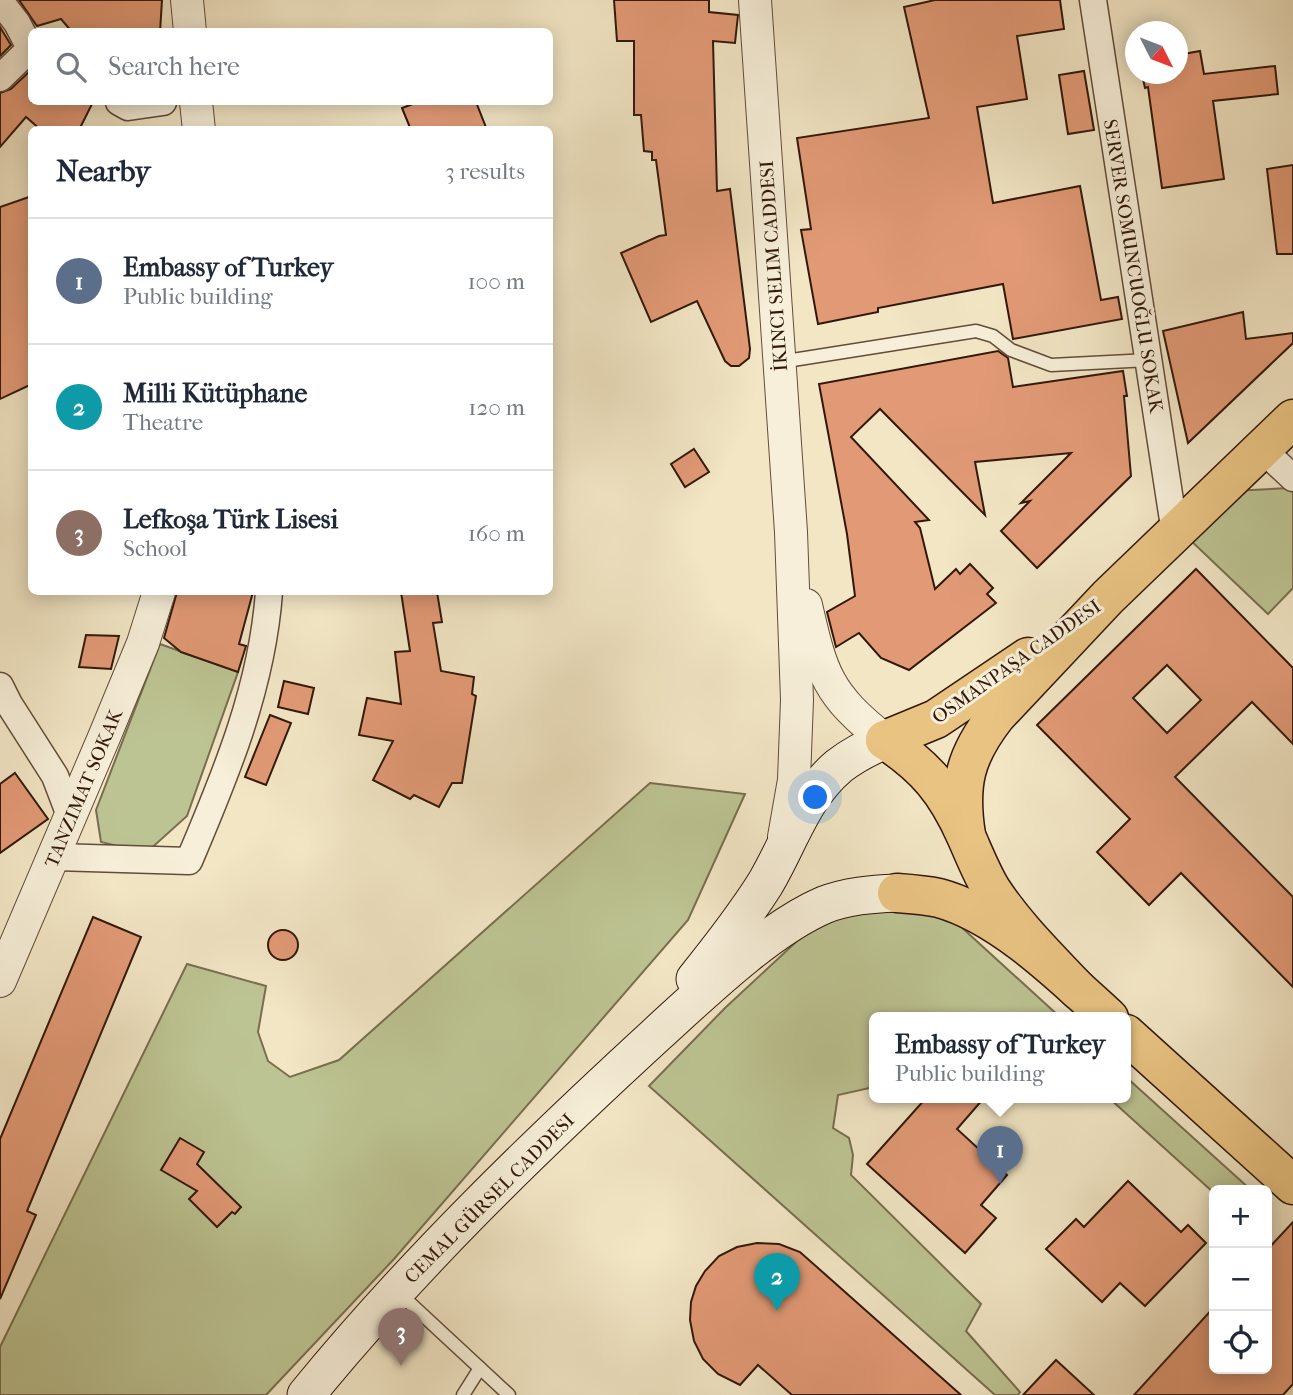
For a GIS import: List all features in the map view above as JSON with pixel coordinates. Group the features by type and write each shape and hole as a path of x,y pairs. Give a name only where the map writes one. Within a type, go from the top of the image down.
{"main road":[{"name":"OSMANPAŞA CADDESI","path":"966,835 962,794 971,755 980,737 1020,688 1108,597 1293,419"},
{"name":"OSMANPAŞA CADDESI","path":"885,740 936,719 961,703 1108,597"},
{"path":"885,740 914,759 936,782 1001,903 1078,990"},
{"name":"CEMAL GÜRSEL CADDESI","path":"620,1068 730,936 767,881 801,814 826,779 851,757 885,740"},
{"path":"897,893 940,898 976,913 1019,942 1102,1012"},
{"name":"CEMAL GÜRSEL CADDESI","path":"306,1395 397,1291 537,1148 620,1068 733,967 797,919 824,905 850,897 897,893"},
{"path":"1131,1039 1293,1185"}],"street":[{"path":"187,0 190,28"},
{"name":"İKINCI SELIM CADDESI","path":"755,0 790,531 796,742 794,780 781,852"},
{"name":"SERVER SOMUNCUOĞLU SOKAK","path":"1093,0 1175,533"},
{"path":"0,1 28,42"},
{"path":"0,78 28,50"},
{"path":"124,105 142,105"},
{"path":"196,105 198,126"},
{"path":"1262,449 1293,478"},
{"name":"İKINCI SELIM CADDESI","path":"790,531 823,670 833,690 848,709 885,740"},
{"name":"TANZIMAT SOKAK","path":"0,981 55,857 143,643 158,595"},
{"path":"55,857 189,861 226,775 246,718 260,665 269,595"},
{"path":"0,686 55,776 71,818"}],"lane":[{"path":"780,362 976,331 993,336 1010,350 1051,365 1149,360"},
{"path":"397,1291 509,1395"},
{"path":"463,1395 480,1368"}],"green space":[{"path":"1289,488 1293,491 1293,588 1268,614 1187,537 1231,491"},
{"path":"160,644 238,672 187,816 146,853 101,842 96,810"},
{"path":"650,783 745,794 688,920 394,1259 266,1395 0,1395 0,1347 187,964 266,986 258,1032 268,1061 290,1077 339,1060"},
{"path":"869,907 947,914 1054,1012 869,1012 869,1088 838,1095 833,1128 849,1138 853,1155 851,1175 981,1304 966,1331 1020,1392 1018,1395 995,1395 649,1086 725,1008 810,929"},
{"path":"1131,1082 1245,1185 1209,1185 1209,1188 1115,1103 1131,1103"}],"building":[{"path":"19,0 162,0 160,28 69,28 61,19 37,26"},
{"path":"614,0 709,0 709,12 738,15 735,43 713,41 717,191 730,189 750,349 749,358 739,366 731,366 725,361 697,301 651,322 621,253 666,235 656,160 652,160 652,152 644,151 641,115 634,115 634,41 617,41"},
{"path":"935,0 1060,0 1064,29 1017,36 1027,99 977,107 993,203 1080,186 1101,300 1118,297 1122,319 1013,339 1003,284 878,308 878,312 818,324 801,230 811,229 797,138 929,118 904,7"},
{"path":"0,27 11,45 0,56"},
{"path":"1200,51 1204,74 1275,66 1278,94 1213,101 1224,179 1162,188 1148,87 1145,88 1144,84 1188,84 1188,53"},
{"path":"1084,71 1094,130 1068,134 1059,75"},
{"path":"28,73 28,105 92,105 81,126 36,126 26,117 0,147 0,93 11,89"},
{"path":"410,105 477,105 485,126 409,126 402,108"},
{"path":"1293,165 1293,254 1277,254 1267,169"},
{"path":"28,197 28,386 0,399 0,207"},
{"path":"1243,312 1246,339 1293,333 1293,343 1188,443 1163,331"},
{"path":"998,351 1008,358 1013,387 1123,371 1131,476 1037,568 1001,531 1030,501 1021,503 1071,453 975,462 985,515 880,409 851,437 929,520 915,522 920,528 935,589 956,569 960,574 970,564 993,588 987,594 996,603 909,670 881,658 859,633 836,647 827,612 855,596 847,534 819,384"},
{"path":"694,449 709,472 685,487 671,464"},
{"path":"1196,569 1293,668 1293,744 1252,702 1175,777 1293,897 1293,987 1181,873 1149,905 1097,852 1130,819 1037,725","holes":["1167,665 1201,700 1167,733 1133,698"]},
{"path":"176,595 252,595 239,644 246,646 238,672 181,652 164,638"},
{"path":"401,595 438,595 442,622 433,623 441,671 474,677 472,694 476,696 462,783 452,783 439,807 414,795 410,799 373,780 393,741 359,735 367,698 401,704 395,652 410,651"},
{"path":"86,635 119,636 111,669 79,667"},
{"path":"284,681 314,688 308,714 278,707"},
{"path":"270,715 291,723 266,785 245,777"},
{"path":"15,773 48,819 0,853 0,784"},
{"path":"93,917 141,937 27,1211 36,1215 0,1299 0,1139"},
{"path":"283,930 294,934 298,945 294,956 283,960 272,956 268,945 272,934"},
{"path":"922,1103 980,1103 957,1129 1007,1175 981,1205 996,1218 965,1253 867,1164"},
{"path":"180,1138 204,1152 197,1164 241,1207 217,1227 189,1199 197,1191 161,1170"},
{"path":"1128,1181 1181,1232 1188,1225 1206,1243 1145,1306 1120,1283 1102,1302 1046,1249 1076,1219 1084,1227"},
{"path":"1293,1222 1293,1384 1283,1395 1134,1395 1209,1312 1209,1374 1272,1374 1272,1245"},
{"path":"757,1243 779,1244 800,1252 961,1395 792,1395 758,1365 740,1385 718,1374 703,1359 694,1341 690,1320 691,1302 705,1271 719,1256 737,1247"},
{"path":"1056,1360 1094,1395 1023,1395"}],"place":[{"name":"Embassy of Turkey","path":"1000,1184"},
{"name":"Milli Kütüphane","path":"777,1311"},
{"name":"Lefkoşa Türk Lisesi","path":"401,1366"}]}
